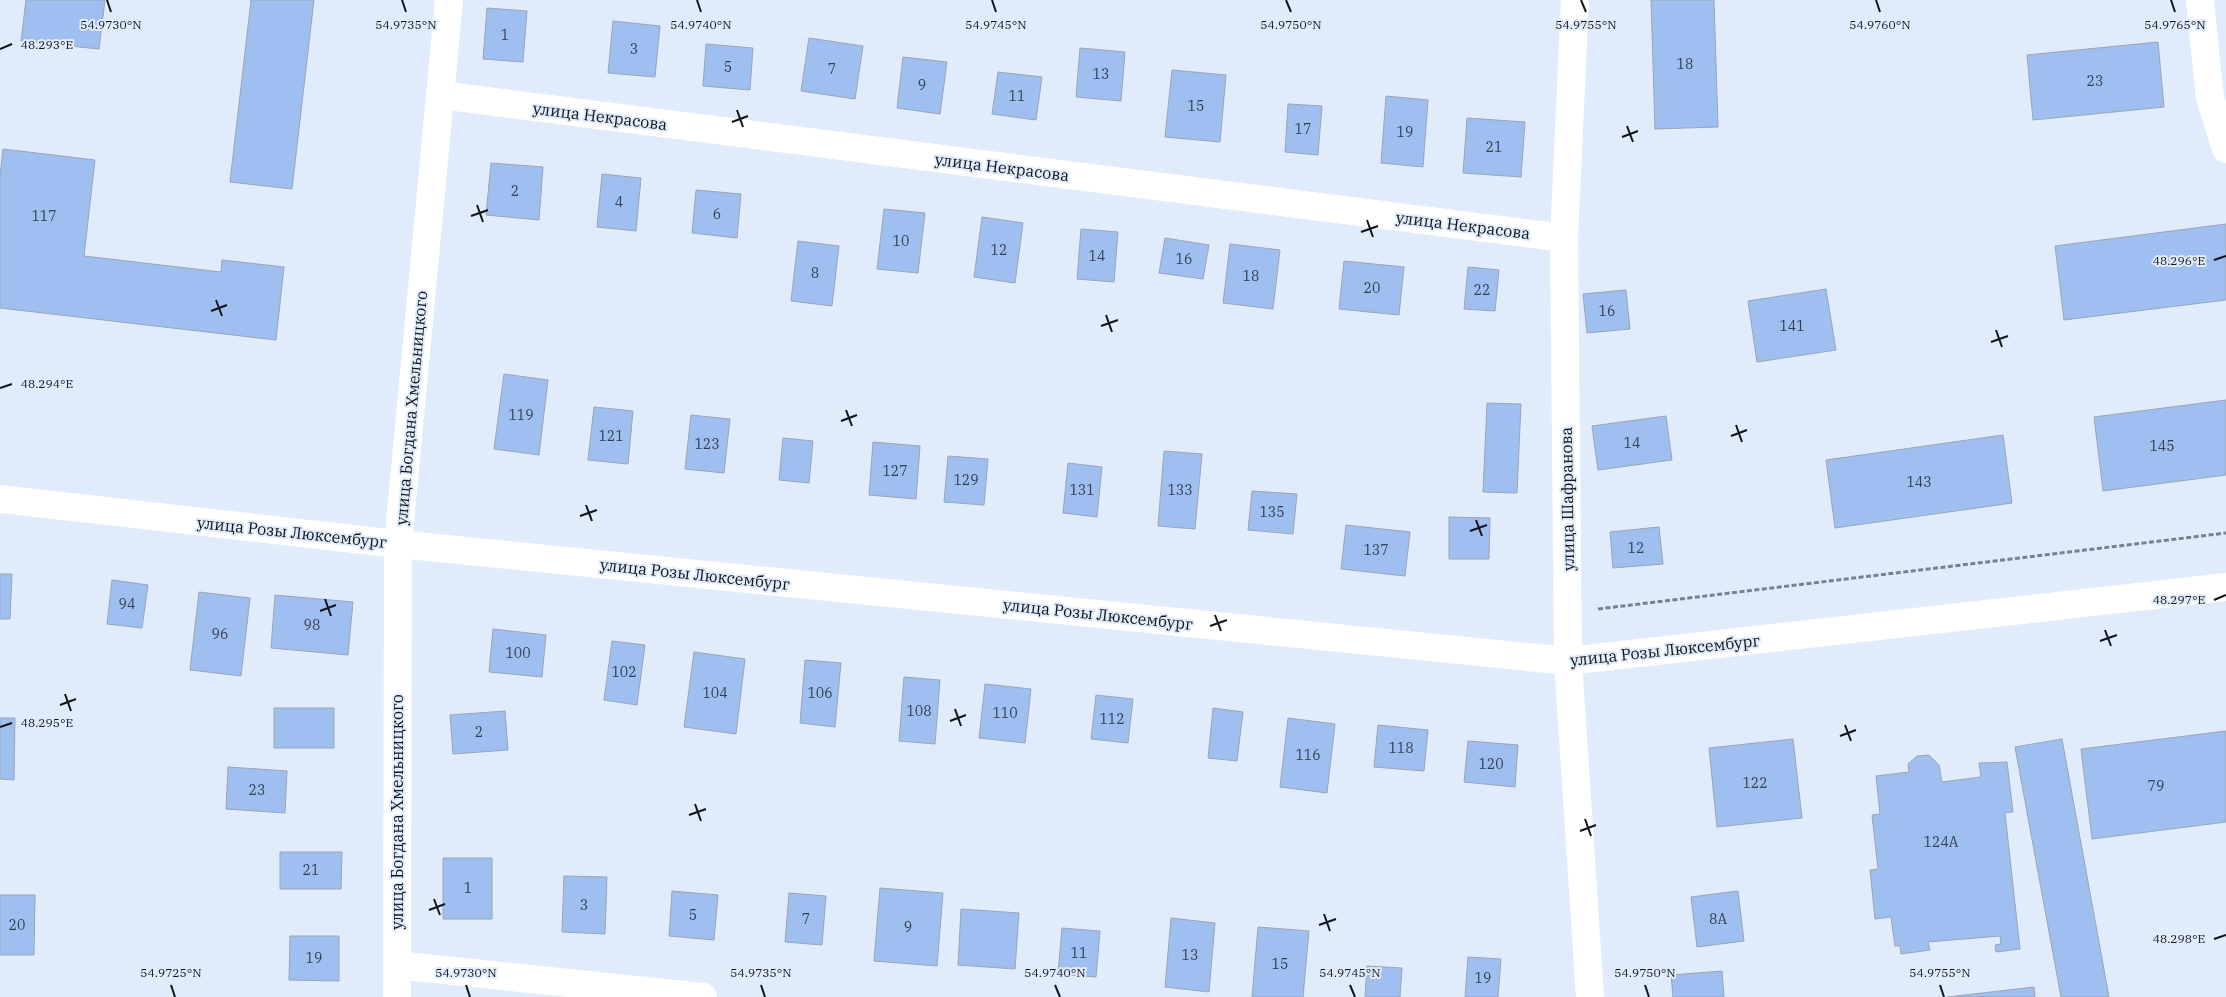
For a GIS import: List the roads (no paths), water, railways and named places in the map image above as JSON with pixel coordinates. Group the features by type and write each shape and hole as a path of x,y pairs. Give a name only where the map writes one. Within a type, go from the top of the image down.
{"street":[{"name":"улица Богдана Хмельницкого","path":"397,997 398,544 449,0"},
{"name":"улица Шафранова","path":"1575,0 1564,238 1568,661 1590,997"},
{"path":"2200,0 2210,98 2226,149"},
{"name":"улица Некрасова","path":"440,95 1564,238"},
{"name":"улица Розы Люксембург","path":"0,499 398,544 1568,661 2226,587"},
{"path":"396,965 703,997"}]}
